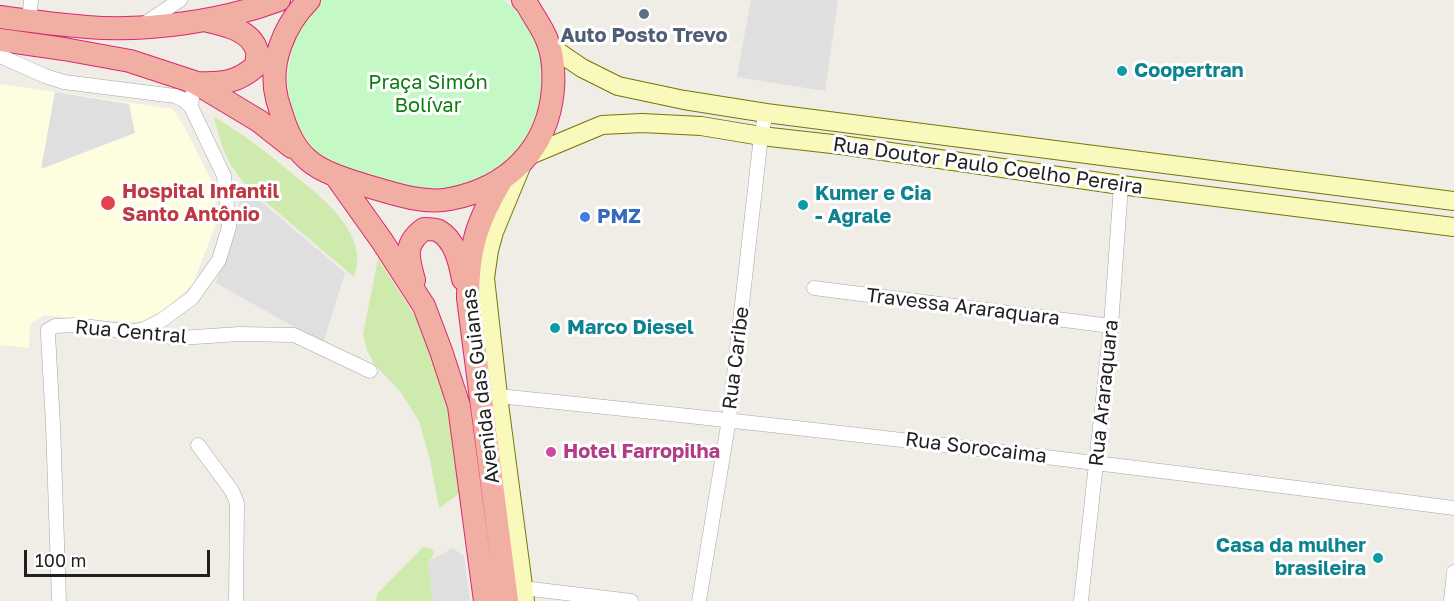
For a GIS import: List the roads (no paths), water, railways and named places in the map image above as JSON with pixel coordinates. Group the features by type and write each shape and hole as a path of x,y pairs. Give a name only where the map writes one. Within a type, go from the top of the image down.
{"highway":[{"path":"0,17 30,10 88,27 139,28 221,16 279,0"},
{"path":"307,159 285,128 274,88 278,48 296,13 309,0"},
{"path":"0,40 130,61 194,82 259,121 307,159 334,175 408,198 448,200 507,183 541,136 551,107 554,76 548,45 523,0"},
{"path":"194,82 218,84 243,77 256,66 257,51 248,38 236,28 203,19"},
{"name":"Avenida das Guianas","path":"334,175 382,241 424,306 459,406 485,601"},
{"name":"Avenida das Guianas","path":"507,183 482,213 468,267 468,298 518,597"},
{"path":"424,306 409,262 408,248 415,235 424,229 438,230 449,240 460,266 468,298"}],"main road":[{"name":"Rua Doutor Paulo Coelho Pereira","path":"548,45 582,68 618,86 684,100 766,113 1454,201"},
{"name":"Rua Doutor Paulo Coelho Pereira","path":"525,159 602,125 642,123 701,126 761,136 1454,227"},
{"name":"Avenida das Guianas","path":"507,183 489,250 485,278 518,597"}],"street":[{"path":"139,28 180,0"},
{"path":"0,56 64,82 175,96 184,100 191,106 224,176 229,227 219,260 192,298 162,320 144,329 123,332"},
{"path":"191,106 194,82"},
{"name":"Rua Caribe","path":"699,601 729,419 761,136 766,113"},
{"name":"Rua Araraquara","path":"1081,601 1111,326 1121,184"},
{"name":"Travessa Araraquara","path":"814,288 1111,326"},
{"name":"Rua Central","path":"59,601 54,424 48,330 55,326 75,325 195,338 239,334 294,335 370,371"},
{"name":"Rua Sorocaima","path":"498,396 729,419 1096,462 1454,508"},
{"path":"198,445 232,491 237,503 236,601"},
{"path":"1451,601 1454,572"},
{"path":"518,597 631,601"}],"place":[{"name":"Auto Posto Trevo","path":"644,14"},
{"name":"Coopertran","path":"1122,71"},
{"name":"Hospital Infantil Santo Antônio","path":"108,203"},
{"name":"Kumer e Cia - Agrale","path":"803,205"},
{"name":"PMZ","path":"585,217"},
{"name":"Marco Diesel","path":"555,328"},
{"name":"Hotel Farropilha","path":"551,452"},
{"name":"Casa da mulher brasileira","path":"1378,558"}],"park label":[{"name":"Praça Simón Bolívar","path":"428,94"}]}
